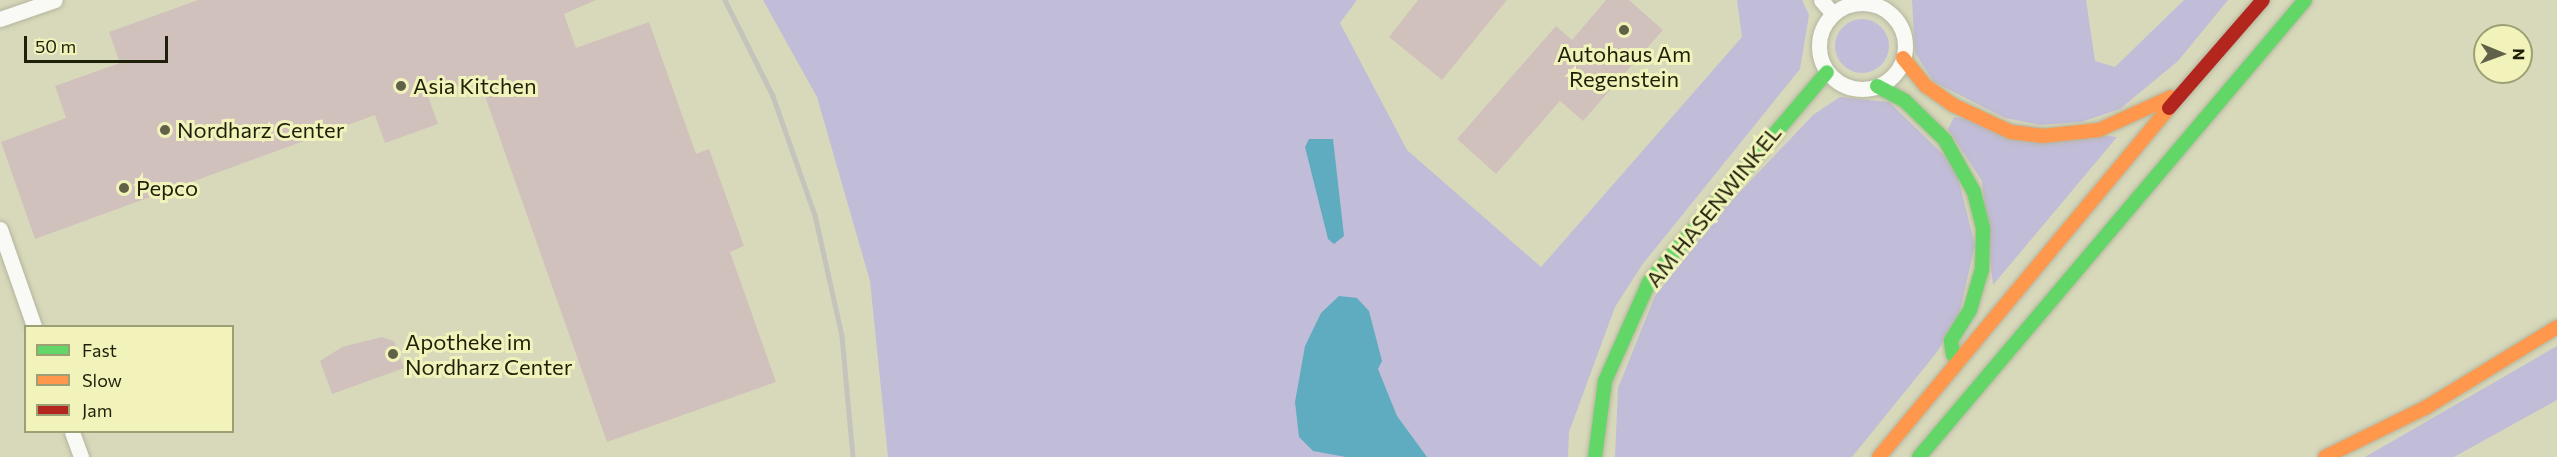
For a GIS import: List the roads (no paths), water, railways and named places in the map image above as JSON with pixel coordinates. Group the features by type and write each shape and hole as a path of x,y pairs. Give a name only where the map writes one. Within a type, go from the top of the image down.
{"main road":[{"path":"1879,457 2181,93 2263,0"},
{"path":"1919,457 2113,221 2304,0"},
{"path":"1903,57 1926,86 1953,105 2011,132 2042,136 2099,130 2181,93"},
{"name":"AM HASENWINKEL","path":"1595,457 1605,381 1649,282 1827,72"},
{"path":"1877,86 1905,101 1945,140 1968,177 1979,208 1982,268 1970,310 1951,341 1955,363"},
{"path":"2325,457 2425,408 2557,327"}],"street":[{"path":"0,18 55,0"},
{"path":"1821,0 1833,14"},
{"path":"1854,3 1885,4 1900,26 1903,57 1893,75 1877,86 1850,87 1827,72 1818,45 1833,14 1854,3"},
{"path":"0,229 33,325"},
{"path":"72,433 81,457"}],"water":[{"path":"1309,139 1333,139 1344,236 1334,244 1328,239 1305,147"},
{"path":"1339,296 1357,298 1369,311 1382,361 1378,369 1397,416 1427,457 1346,457 1313,451 1299,437 1295,402 1305,346 1321,313"}],"railway":[{"path":"725,0 773,96 815,215 842,336 853,457"}],"place":[{"name":"Autohaus Am Regenstein","path":"1624,30"},
{"name":"Asia Kitchen","path":"401,86"},
{"name":"Nordharz Center","path":"165,130"},
{"name":"Pepco","path":"124,188"},
{"name":"Apotheke im Nordharz Center","path":"393,354"}]}
